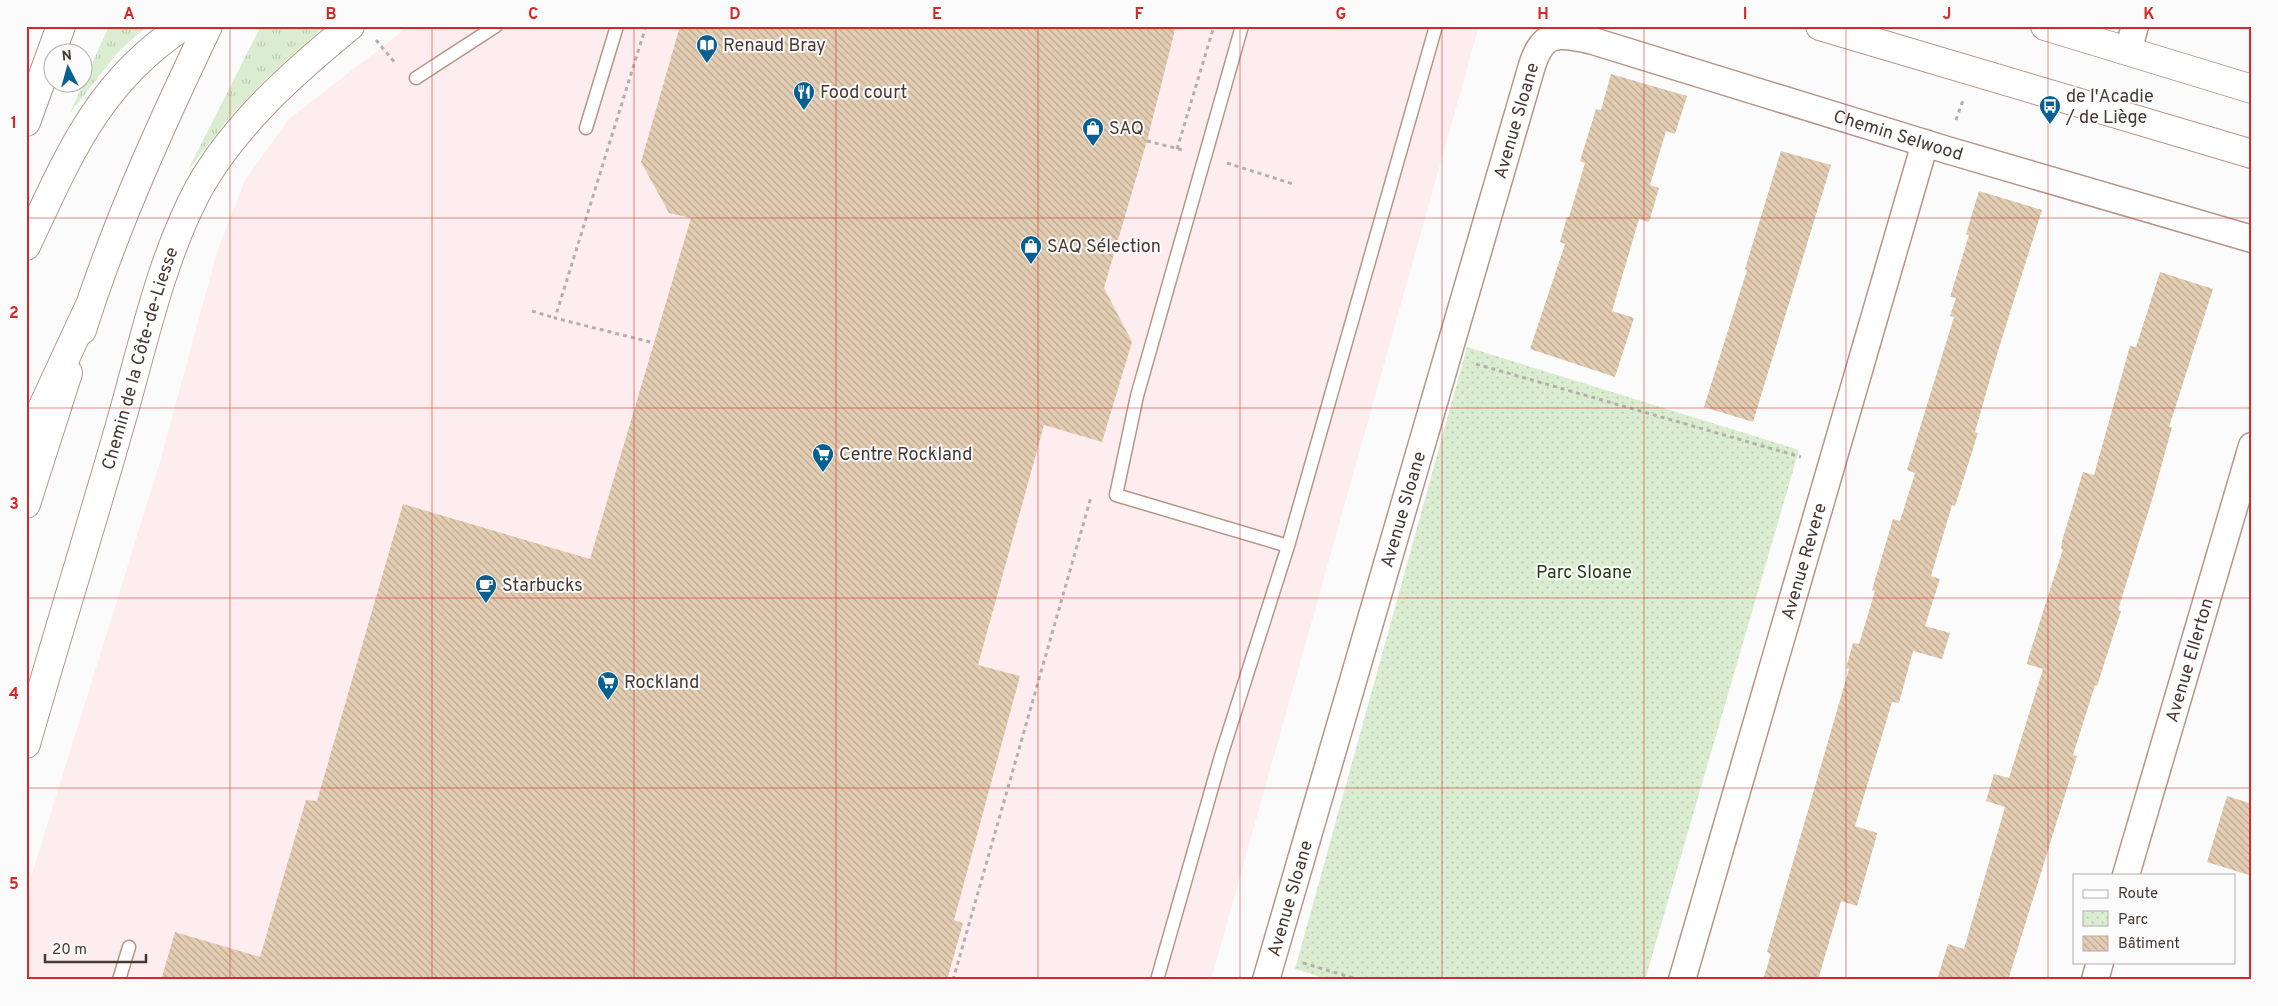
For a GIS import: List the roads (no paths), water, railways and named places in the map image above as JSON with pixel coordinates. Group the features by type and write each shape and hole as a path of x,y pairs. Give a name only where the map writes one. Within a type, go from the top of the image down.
{"main road":[{"path":"26,77 51,26"},
{"path":"26,122 61,26"},
{"path":"26,246 79,135 101,104 134,65 183,26"},
{"path":"26,504 34,451 147,160 208,26"},
{"path":"1820,26 2252,154"},
{"path":"2045,26 2132,39 2252,89"},
{"name":"Chemin de la Côte-de-Liesse","path":"26,744 150,320 186,217 200,188 233,139 277,90 362,32"},
{"path":"26,522 34,451"}],"street":[{"name":"Chemin Selwood","path":"1544,40 1561,36 1592,41 1925,143 2252,239"},
{"name":"Avenue Sloane","path":"1266,980 1530,69 1544,40"},
{"name":"Avenue Revere","path":"1682,980 1925,143"},
{"name":"Avenue Ellerton","path":"2126,874 2252,446"},
{"path":"2095,980 2099,964"}],"lane":[{"path":"416,78 496,26"},
{"path":"586,128 617,26"},
{"path":"1242,26 1137,396 1116,495 1288,546"},
{"path":"1157,980 1222,756 1288,546 1436,26"},
{"path":"119,980 129,947"}],"place":[{"name":"Renaud Bray","path":"707,64"},
{"name":"Food court","path":"804,111"},
{"name":"de l'Acadie / de Liège","path":"2050,125"},
{"name":"SAQ","path":"1093,147"},
{"name":"SAQ Sélection","path":"1031,265"},
{"name":"Centre Rockland","path":"823,473"},
{"name":"Starbucks","path":"486,604"},
{"name":"Rockland","path":"608,701"}],"park label":[{"name":"Parc Sloane","path":"1584,572"}]}
